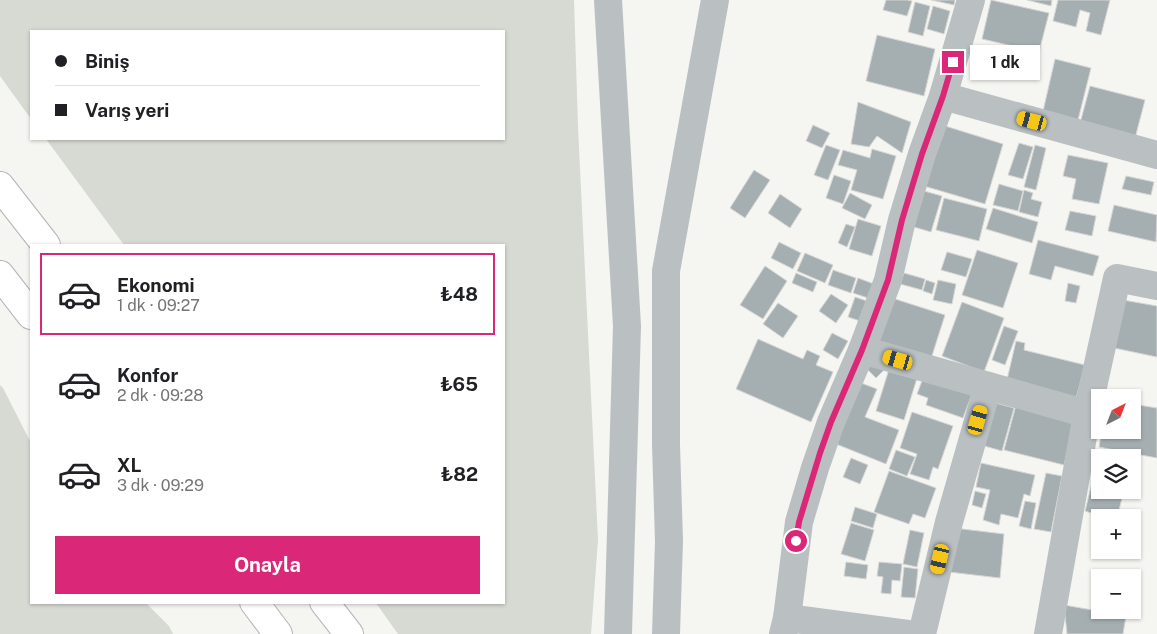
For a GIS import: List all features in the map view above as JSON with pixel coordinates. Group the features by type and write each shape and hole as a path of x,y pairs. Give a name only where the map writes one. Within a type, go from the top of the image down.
{"highway":[{"path":"0,186 45,244"},
{"path":"0,275 30,314"},
{"path":"256,604 278,634"},
{"path":"326,604 349,634"}],"street":[{"path":"608,0 627,326 618,634"},
{"path":"666,634 669,541 666,445 666,271 715,0"},
{"path":"908,634 785,626 799,522 815,468 831,422 862,350 888,280 902,220 922,154 943,96 971,0"},
{"path":"943,96 1157,155"},
{"path":"1048,634 1087,414 1117,278 1157,286"},
{"path":"862,350 1087,414"},
{"path":"922,634 949,522 988,386"}],"shaded area":[{"path":"0,0 574,0 578,127 598,540 591,634 398,634 377,604 505,604 505,244 123,244 47,140 505,140 505,30 30,30 30,118 0,76"},
{"path":"0,385 30,441 30,604 147,604 169,626 173,634 0,634"}],"building":[{"path":"886,0 912,1 907,16 883,10"},
{"path":"931,0 955,0 954,5"},
{"path":"991,0 1049,13 1039,52 982,39"},
{"path":"1027,0 1052,0 1051,6"},
{"path":"1058,0 1110,0 1101,35 1086,31 1090,13 1080,10 1076,27 1053,21"},
{"path":"915,2 930,6 923,36 908,32"},
{"path":"933,6 950,11 944,34 927,29"},
{"path":"877,35 935,49 924,96 866,81"},
{"path":"1055,59 1091,68 1076,128 1041,120"},
{"path":"1090,86 1145,100 1134,142 1079,127"},
{"path":"858,102 911,122 902,153 877,136 869,147 851,144"},
{"path":"813,125 830,133 822,148 806,141"},
{"path":"942,125 1003,144 985,204 924,186"},
{"path":"1019,143 1033,147 1023,179 1008,175"},
{"path":"826,145 840,150 828,180 814,175"},
{"path":"1035,145 1046,148 1036,190 1024,187"},
{"path":"872,149 896,156 883,199 851,190 857,170 838,165 843,150 870,158"},
{"path":"1068,155 1108,163 1099,204 1072,199 1076,179 1063,176"},
{"path":"754,170 770,180 745,218 730,208"},
{"path":"834,175 851,181 843,204 826,198"},
{"path":"1126,176 1154,182 1151,195 1122,189"},
{"path":"999,184 1023,191 1018,211 993,205"},
{"path":"1024,190 1033,193 1031,199 1042,202 1038,217 1019,212"},
{"path":"924,191 942,196 931,232 914,227"},
{"path":"850,193 872,205 865,219 842,208"},
{"path":"780,194 802,209 790,228 768,213"},
{"path":"944,198 987,209 979,241 936,230"},
{"path":"1114,205 1157,215 1156,242 1108,231"},
{"path":"993,208 1038,222 1032,243 986,229"},
{"path":"1070,211 1096,216 1092,236 1065,230"},
{"path":"858,219 881,226 872,256 849,249"},
{"path":"846,224 855,227 847,247 838,243"},
{"path":"1038,240 1099,256 1093,276 1055,266 1051,280 1029,274"},
{"path":"779,242 801,253 793,269 771,258"},
{"path":"977,250 1018,263 1003,308 962,295"},
{"path":"947,252 972,259 966,277 941,270"},
{"path":"805,253 833,265 825,283 797,271"},
{"path":"765,266 787,281 763,319 740,305"},
{"path":"833,270 856,278 851,293 828,285"},
{"path":"796,273 817,282 813,292 792,283"},
{"path":"904,273 925,279 922,290 900,284"},
{"path":"858,278 874,284 868,298 853,293"},
{"path":"926,280 935,283 932,294 923,291"},
{"path":"938,280 956,284 952,304 933,300"},
{"path":"1068,283 1080,286 1076,303 1065,301"},
{"path":"831,294 848,305 836,323 819,311"},
{"path":"855,297 867,301 860,321 848,317"},
{"path":"892,298 945,315 930,362 877,345"},
{"path":"1123,300 1157,306 1157,357 1114,348"},
{"path":"962,302 1004,318 984,372 942,356"},
{"path":"778,303 798,316 783,338 763,324"},
{"path":"1004,326 1018,331 1005,365 992,360"},
{"path":"832,333 848,341 838,359 823,350"},
{"path":"758,339 803,359 807,350 820,356 816,365 833,372 811,422 736,389"},
{"path":"1016,341 1025,343 1024,350 1085,365 1075,402 1006,384"},
{"path":"873,358 885,369 876,378 865,367"},
{"path":"890,366 918,375 904,420 876,411"},
{"path":"925,373 973,391 963,418 926,405 928,398 917,394"},
{"path":"861,383 877,389 865,417 899,430 886,464 836,444"},
{"path":"992,402 1014,408 1002,451 981,445"},
{"path":"1016,405 1075,420 1064,465 1004,450"},
{"path":"1141,405 1157,408 1157,458 1141,455 1141,449 1099,447 1100,439 1141,439"},
{"path":"912,412 953,426 938,469 933,467 929,480 910,474 917,454 900,448"},
{"path":"896,450 915,457 907,476 889,469"},
{"path":"851,458 868,465 860,484 843,477"},
{"path":"981,463 1035,475 1030,496 1024,494 1018,518 1001,514 999,525 983,520 990,490 976,487"},
{"path":"889,471 936,488 925,518 913,514 909,524 874,512"},
{"path":"1046,473 1062,476 1051,532 1034,529"},
{"path":"1091,487 1091,499 1122,499 1119,509 1091,509 1091,513 1085,511"},
{"path":"975,491 986,494 982,508 972,505"},
{"path":"1025,501 1036,503 1031,529 1019,526"},
{"path":"855,507 877,514 873,528 851,521"},
{"path":"851,523 874,530 865,561 841,554"},
{"path":"954,528 1004,534 1000,578 949,572"},
{"path":"910,530 924,533 917,567 903,564"},
{"path":"846,562 868,565 866,579 844,576"},
{"path":"879,562 902,564 900,581 892,580 891,594 881,593 883,577 877,576"},
{"path":"904,567 918,569 915,598 901,597"},
{"path":"1064,605 1091,610 1091,619 1126,619 1123,634 1067,634"}],"route":[{"path":"796,541 799,522 820,453 888,280 902,220 953,62"}]}
